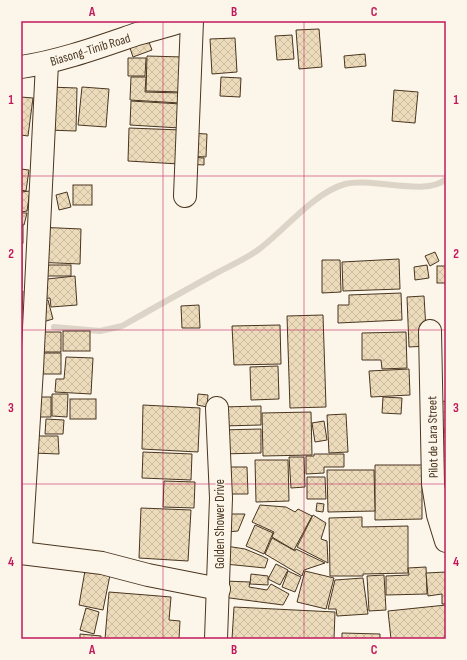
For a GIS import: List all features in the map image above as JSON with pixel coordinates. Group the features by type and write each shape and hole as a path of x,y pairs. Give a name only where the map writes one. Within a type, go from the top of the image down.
{"street":[{"name":"Biasong-Tinib Road","path":"21,67 47,63 93,50 138,34 182,21"},
{"path":"185,196 192,21"},
{"path":"21,546 32,369 47,63"},
{"name":"Pilot de Lara Street","path":"430,331 433,484 442,534 446,541"},
{"name":"Golden Shower Drive","path":"216,639 219,589 221,498 217,408"},
{"path":"21,553 102,563 148,575 219,589"}],"building":[{"path":"319,29 322,67 299,69 296,30"},
{"path":"292,35 294,59 277,60 275,36"},
{"path":"235,38 237,72 212,74 210,39"},
{"path":"149,42 152,50 133,57 130,48"},
{"path":"365,54 366,66 345,68 344,56"},
{"path":"147,56 183,57 182,92 146,91"},
{"path":"128,58 146,58 145,76 128,76"},
{"path":"131,77 146,77 145,92 181,93 180,103 130,100"},
{"path":"221,77 241,78 240,97 220,96"},
{"path":"48,87 77,88 76,131 47,130"},
{"path":"82,87 109,89 106,127 78,125"},
{"path":"394,90 418,92 415,123 392,121"},
{"path":"21,97 33,98 28,136 21,135"},
{"path":"131,101 181,104 180,128 130,125"},
{"path":"129,128 181,130 179,164 128,161"},
{"path":"188,133 207,134 206,157 187,156"},
{"path":"189,157 204,158 204,165 188,164"},
{"path":"21,169 29,170 26,191 21,190"},
{"path":"73,185 92,185 92,205 73,205"},
{"path":"30,191 27,211 21,212 21,192"},
{"path":"67,192 71,207 59,210 56,195"},
{"path":"21,213 27,213 24,225 21,225"},
{"path":"21,226 23,226 23,243 21,243"},
{"path":"36,227 81,229 80,264 34,262"},
{"path":"22,243 22,265 21,265"},
{"path":"435,252 439,261 430,266 425,256"},
{"path":"399,259 400,289 343,291 342,262"},
{"path":"322,260 340,260 341,292 322,293"},
{"path":"40,265 71,265 71,276 40,276"},
{"path":"427,265 429,278 415,280 414,267"},
{"path":"22,266 22,288 21,288"},
{"path":"437,266 446,266 446,283 437,283"},
{"path":"75,276 77,305 51,307 50,298 40,299 38,280"},
{"path":"21,291 23,291 21,337"},
{"path":"401,293 402,320 338,323 338,305 349,305 349,295"},
{"path":"424,296 427,346 409,347 407,297"},
{"path":"48,300 53,319 36,324 30,305"},
{"path":"199,305 200,328 182,328 181,306"},
{"path":"323,315 326,407 290,408 287,316"},
{"path":"280,325 281,364 234,365 232,326"},
{"path":"63,331 90,331 90,351 63,351"},
{"path":"34,332 61,332 61,352 35,352"},
{"path":"406,332 407,368 382,369 381,360 362,360 362,333"},
{"path":"34,353 61,353 61,374 34,374"},
{"path":"66,357 93,358 91,394 55,392 56,379 64,379"},
{"path":"278,366 279,399 251,400 250,367"},
{"path":"409,369 410,395 371,397 369,371"},
{"path":"52,394 68,394 67,417 52,416"},
{"path":"198,394 208,395 207,407 197,405"},
{"path":"24,397 51,397 51,417 24,417"},
{"path":"383,397 402,398 401,414 382,413"},
{"path":"70,399 96,399 96,419 70,419"},
{"path":"446,401 446,430 440,430 439,402"},
{"path":"143,405 200,408 198,452 142,449"},
{"path":"261,406 261,425 223,426 222,407"},
{"path":"311,412 312,455 263,456 262,413"},
{"path":"346,414 348,452 329,453 327,415"},
{"path":"46,419 64,420 63,434 45,434"},
{"path":"324,421 327,440 315,442 312,423"},
{"path":"261,429 261,453 221,454 220,430"},
{"path":"436,432 446,432 446,456 437,456"},
{"path":"33,436 58,436 59,454 33,453"},
{"path":"143,452 192,454 191,480 142,478"},
{"path":"314,454 344,454 344,467 324,467 324,473 306,474 306,456 314,456"},
{"path":"289,457 304,457 305,487 291,488"},
{"path":"255,460 288,460 289,501 256,502"},
{"path":"446,460 446,488 442,489 438,461"},
{"path":"375,465 422,465 422,519 375,520"},
{"path":"224,467 247,467 248,494 225,494"},
{"path":"327,470 374,470 375,511 328,512"},
{"path":"307,477 325,477 326,499 307,499"},
{"path":"164,481 195,482 194,508 163,507"},
{"path":"317,503 324,504 323,512 316,511"},
{"path":"260,505 286,507 295,512 298,509 312,516 294,550 272,537 274,532 252,522"},
{"path":"141,508 191,510 188,561 139,558"},
{"path":"227,514 245,514 238,531 227,532"},
{"path":"313,515 326,523 321,539 327,541 328,563 297,547"},
{"path":"362,517 362,527 408,526 408,573 363,574 363,576 330,576 329,518"},
{"path":"255,525 273,533 264,554 246,546"},
{"path":"272,538 295,551 296,549 325,563 304,570 302,576 265,554"},
{"path":"226,546 245,549 268,559 265,568 225,564"},
{"path":"276,564 288,570 280,585 268,579"},
{"path":"86,565 111,570 103,610 79,605"},
{"path":"426,567 427,594 386,595 386,576 409,575 408,568"},
{"path":"288,571 301,577 295,592 282,587"},
{"path":"305,571 334,578 326,609 297,602"},
{"path":"446,572 446,604 442,604 442,594 428,596 426,573"},
{"path":"251,574 268,576 268,585 250,584"},
{"path":"384,575 386,610 369,611 367,576"},
{"path":"363,578 368,614 337,616 336,609 328,609 335,580"},
{"path":"224,581 250,582 249,587 267,590 271,584 289,594 283,605 222,597"},
{"path":"109,592 171,597 169,620 180,621 179,639 105,639"},
{"path":"446,605 446,639 391,639 388,611"},
{"path":"234,607 335,612 334,639 232,639"},
{"path":"86,608 99,612 94,634 80,630"},
{"path":"342,633 380,634 380,639 342,639"},
{"path":"80,634 101,636 101,639 80,639"}],"waterway":[{"path":"54,327 100,331 122,326 201,281 253,254 310,204 322,195 345,184 369,183 412,187 437,184 446,179"}]}
